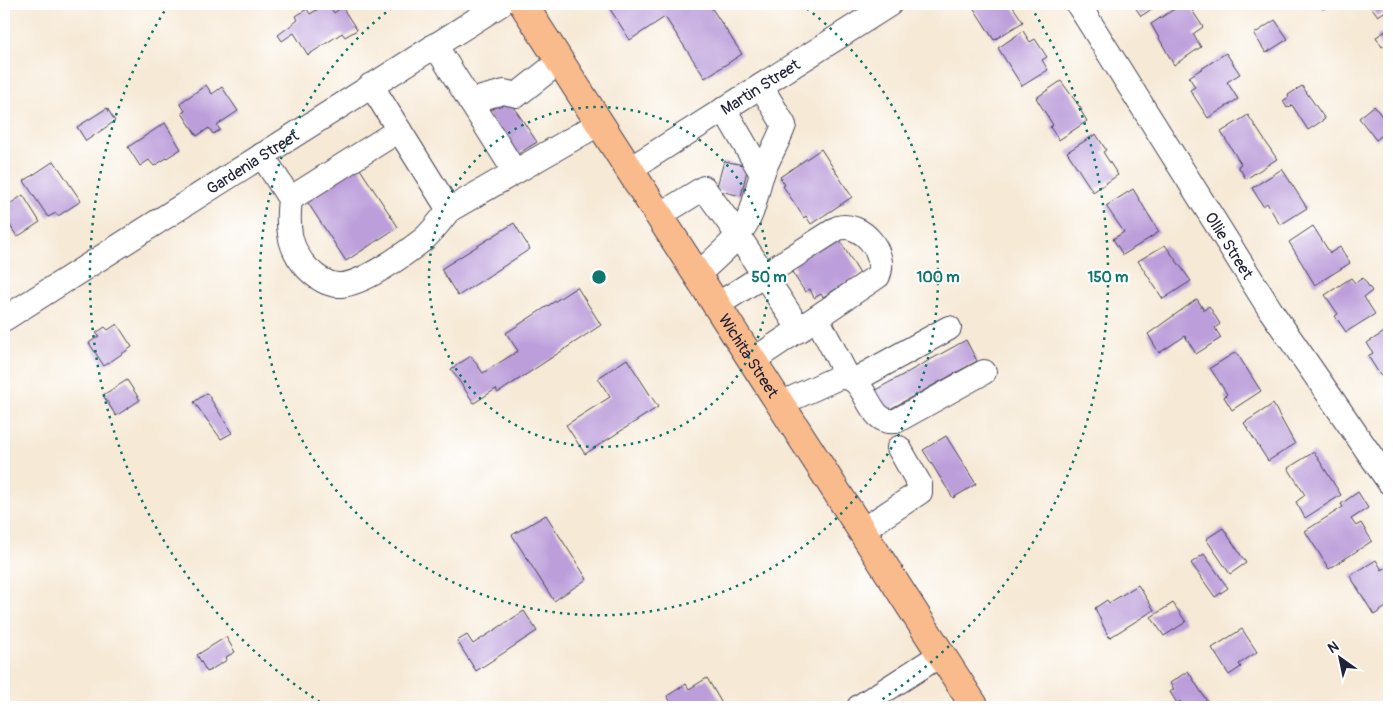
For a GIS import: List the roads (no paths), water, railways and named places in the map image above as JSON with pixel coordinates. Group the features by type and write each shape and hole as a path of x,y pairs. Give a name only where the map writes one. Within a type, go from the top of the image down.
{"main road":[{"name":"Wichita Street","path":"523,4 974,707"}],"street":[{"name":"Gardenia Street","path":"4,319 501,4"},
{"name":"Martin Street","path":"630,169 890,4"},
{"name":"Ollie Street","path":"1078,4 1271,311 1389,482"},
{"path":"435,45 515,172"},
{"path":"470,101 504,92 517,95 560,61"},
{"path":"371,85 449,210"},
{"path":"698,275 738,235 755,207 762,174 774,152 784,125 761,86"},
{"path":"724,109 762,174"},
{"path":"262,155 290,198 287,221 291,242 298,259 316,277 338,285 358,280 384,266 425,238 449,210 600,123"},
{"path":"290,198 399,130"},
{"path":"660,215 704,188 764,274 808,324 851,378 878,416 889,422 907,416 984,372"},
{"path":"717,305 838,228 849,226 862,232 879,255 881,269 878,276 752,361"},
{"path":"780,404 837,378 851,378 949,328"},
{"path":"862,531 920,492 920,485 899,448"},
{"path":"859,707 940,655"}]}
